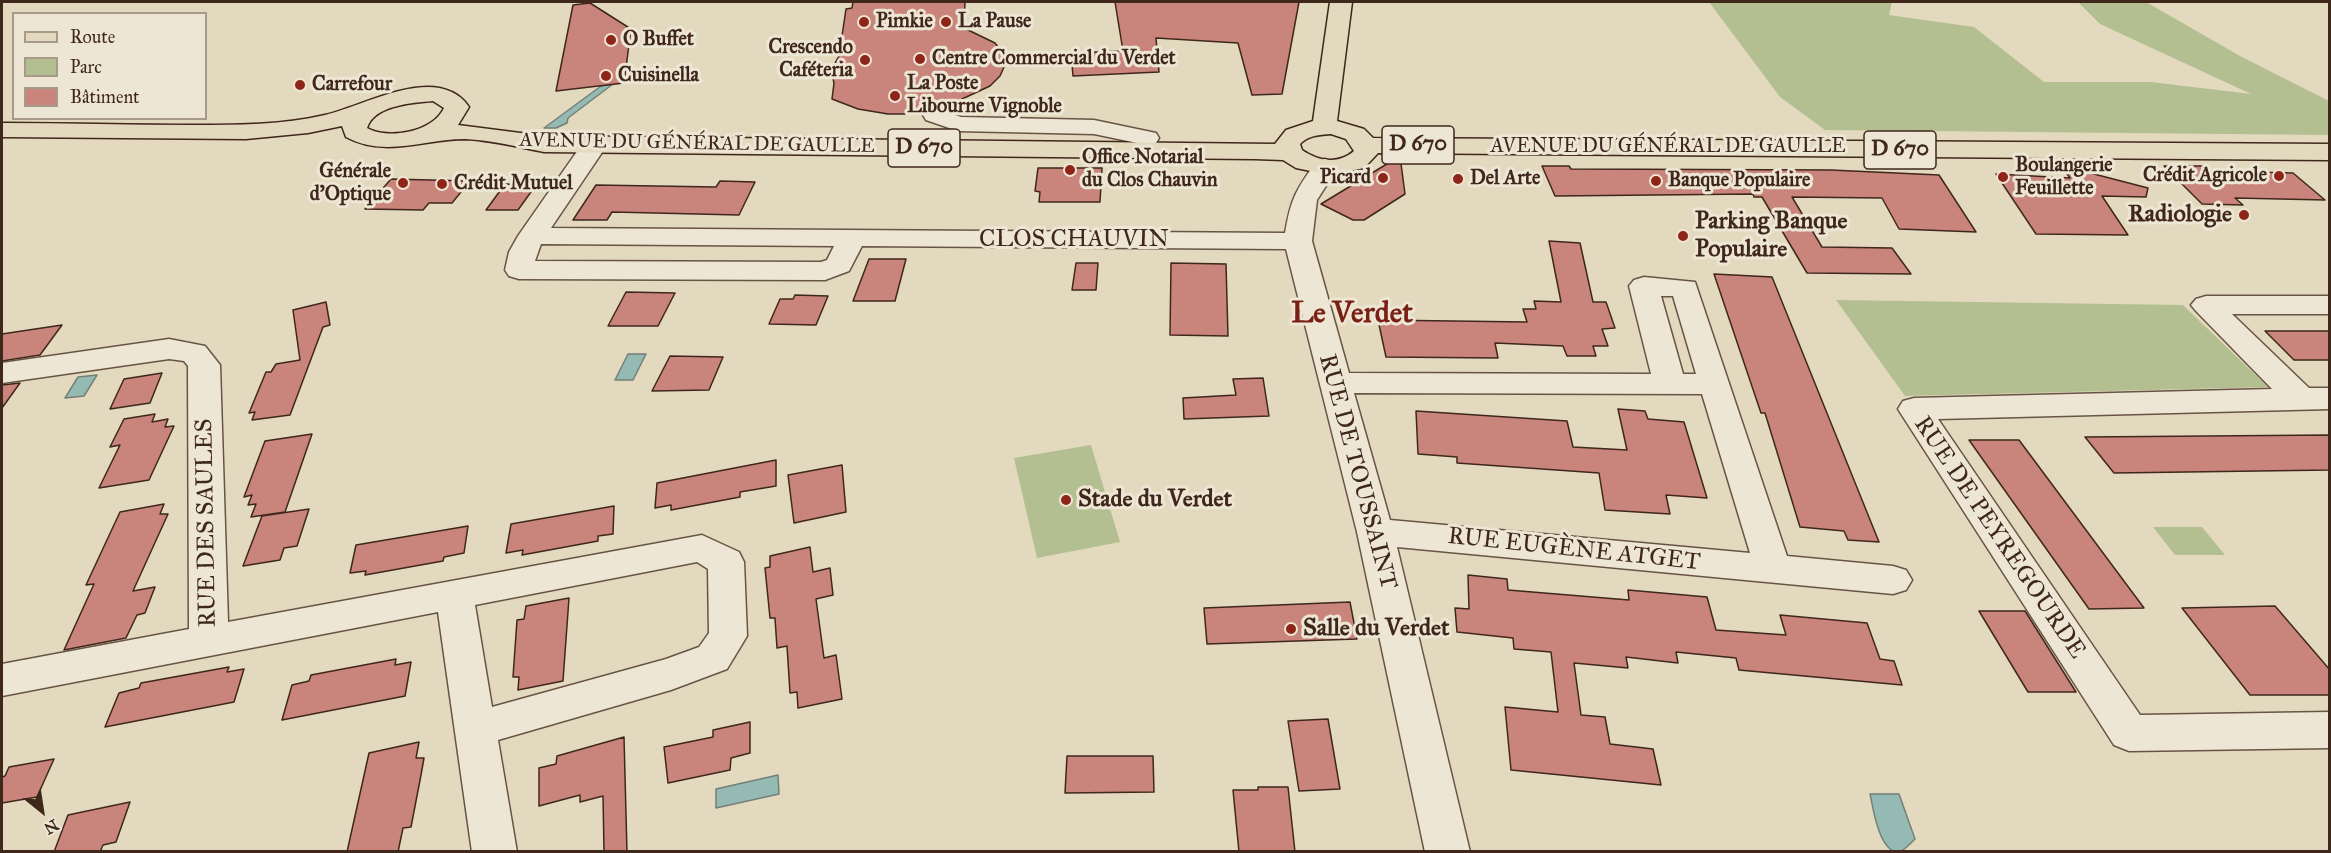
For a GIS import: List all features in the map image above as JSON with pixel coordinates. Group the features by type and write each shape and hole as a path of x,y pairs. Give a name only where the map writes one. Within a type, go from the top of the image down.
{"main road":[{"path":"1324,127 1341,2"},
{"name":"AVENUE DU GÉNÉRAL DE GAULLE","path":"2,140 254,142 361,121 394,99 424,95 448,98 454,102 456,114"},
{"name":"AVENUE DU GÉNÉRAL DE GAULLE","path":"429,133 441,127 456,114 467,115 503,129 529,132 1147,138 1290,146 1304,163 1325,167 1357,162 1364,157 1366,145"},
{"name":"AVENUE DU GÉNÉRAL DE GAULLE","path":"2,130 252,133 330,122 361,121"},
{"name":"AVENUE DU GÉNÉRAL DE GAULLE","path":"361,121 361,137 384,141 429,133 468,132 544,144 594,145 1243,151 1290,146 1304,129 1324,127 1355,134 1366,145 2330,152"}],"street":[{"path":"935,115 958,124 1094,127 1147,138"},
{"name":"CLOS CHAUVIN","path":"594,145 532,236 523,252 519,270 825,272 839,265 851,240 1298,241"},
{"name":"RUE DE TOUSSAINT","path":"1325,167 1304,200 1298,241 1375,532 1448,852"},
{"path":"1670,384 1644,286 1685,288 1773,569"},
{"name":"RUE DE PEYREGOURDE","path":"2315,398 2206,305 2330,305"},
{"name":"RUE DES SAULES","path":"2,373 169,349 194,353 204,365 209,641 702,548 726,562 729,636 713,658 671,674 476,729"},
{"path":"1334,383 1715,384"},
{"name":"RUE DE PEYREGOURDE","path":"2315,398 1914,409 2129,733 2330,730"},
{"name":"RUE EUGÈNE ATGET","path":"1375,532 1893,580"},
{"path":"454,594 495,852"},
{"path":"2,680 209,641"}],"green space":[{"path":"1709,2 1892,2 1889,15 1974,27 2044,82 2151,82 2251,94 2100,24 2078,2 2146,2 2240,56 2329,101 2329,135 1825,130 1780,97"},
{"path":"1836,300 2183,305 2268,387 1905,396"},
{"name":"Stade du Verdet","path":"1091,445 1120,542 1037,558 1014,458"},
{"path":"2153,527 2202,527 2225,555 2175,555"}],"water":[{"path":"613,84 568,118 567,123 556,128 544,128 601,86"},
{"path":"628,354 646,354 633,380 615,380"},
{"path":"97,375 84,396 65,398 78,377"},
{"path":"778,775 779,794 716,808 716,789"},
{"path":"1870,794 1899,794 1915,839 1901,851 1892,850 1882,838"}],"building":[{"name":"Centre Commercial du Verdet","path":"853,2 965,2 964,28 995,43 1005,55 1005,65 1000,76 990,86 947,106 949,110 935,106 926,108 921,114 888,114 858,109 832,99 834,83 831,70 839,56 846,9 852,8"},
{"path":"1115,2 1299,2 1282,94 1252,95 1238,43 1156,38 1159,72 1073,76 1071,53 1123,51"},
{"path":"590,3 631,29 624,83 556,91 573,5"},
{"name":"Picard","path":"1400,156 1405,194 1364,220 1353,220 1321,204"},
{"path":"1542,166 1569,166 1571,169 1831,170 1939,175 1976,232 1899,229 1882,198 1792,197 1822,247 1892,248 1911,274 1807,273 1762,197 1754,197 1753,194 1555,196"},
{"path":"2164,166 2204,166 2209,171 2293,173 2325,200 2235,198 2243,205 2202,204"},
{"path":"1038,168 1102,168 1100,202 1039,202 1040,192 1035,191"},
{"path":"2065,171 2090,173 2148,188 2146,197 2102,196 2128,235 2036,234 1996,174 2070,178"},
{"path":"391,179 470,181 452,203 429,203 423,210 365,209"},
{"path":"720,181 755,182 739,215 612,212 607,220 573,220 596,185 716,187"},
{"path":"505,184 536,185 518,210 486,210"},
{"path":"1549,241 1580,243 1593,302 1606,302 1615,328 1602,329 1608,346 1593,346 1596,356 1567,356 1563,346 1495,343 1498,358 1386,357 1378,320 1527,322 1523,309 1536,309 1534,301 1561,302"},
{"path":"869,259 906,259 895,301 853,301"},
{"path":"1076,263 1098,263 1096,290 1072,290"},
{"path":"1171,263 1226,264 1228,336 1170,335"},
{"path":"1714,274 1772,277 1879,542 1848,540 1844,531 1800,527 1765,413 1761,413"},
{"path":"626,292 675,293 658,326 608,326"},
{"path":"795,295 828,296 816,325 769,324 780,299 793,299"},
{"path":"326,302 330,325 323,327 290,415 252,420 255,412 249,413 266,372 271,372 276,364 300,360 293,310"},
{"path":"62,325 40,355 2,361 2,334"},
{"path":"2265,331 2330,331 2330,360 2294,360"},
{"path":"670,356 723,357 709,390 652,391"},
{"path":"162,373 150,403 110,409 124,379"},
{"path":"1263,378 1269,416 1184,419 1183,398 1236,395 1233,379"},
{"path":"20,383 2,408 2,385"},
{"path":"1618,409 1645,411 1648,419 1684,422 1707,498 1666,495 1670,514 1605,510 1599,473 1457,463 1457,457 1418,454 1416,411 1567,421 1573,447 1627,450"},
{"path":"155,414 152,422 168,419 165,427 174,426 149,480 99,488 120,445 110,447 124,419"},
{"path":"312,434 285,512 251,517 256,504 248,505 252,495 244,497 265,441"},
{"path":"2330,435 2330,470 2114,473 2085,437"},
{"path":"1969,440 2019,440 2144,608 2089,609"},
{"path":"776,460 776,486 740,492 740,497 671,510 671,505 655,508 657,483"},
{"path":"842,465 846,512 794,523 788,475"},
{"path":"164,504 160,514 168,514 133,591 155,587 145,613 137,615 126,638 64,650 94,584 86,585 120,512"},
{"path":"614,506 613,534 598,536 598,541 522,555 523,550 506,553 511,524"},
{"path":"309,509 297,546 284,548 280,560 243,566 262,516"},
{"path":"468,526 464,553 444,557 443,561 365,575 366,571 350,573 356,545"},
{"path":"810,547 813,572 830,568 833,595 816,599 824,658 836,655 842,699 798,708 797,692 790,693 787,646 777,648 775,618 770,618 765,568 770,567 770,556"},
{"path":"1468,575 1507,579 1508,590 1629,600 1628,590 1707,597 1716,630 1786,635 1780,615 1867,623 1880,659 1894,661 1902,685 1739,670 1736,658 1676,652 1678,663 1626,657 1628,668 1574,663 1581,715 1605,717 1610,744 1653,749 1661,785 1511,770 1505,707 1558,712 1551,652 1514,649 1513,638 1457,632 1455,608 1469,609"},
{"path":"569,598 563,681 518,690 519,677 513,677 517,620 524,619 526,606"},
{"name":"Salle du Verdet","path":"1350,602 1357,639 1207,644 1204,608"},
{"path":"2275,606 2330,670 2330,695 2250,695 2182,608"},
{"path":"1979,611 2025,611 2076,692 2028,692"},
{"path":"396,659 395,665 411,662 405,696 282,720 292,685 309,681 311,675"},
{"path":"229,667 227,672 244,669 234,702 105,727 119,693 139,688 141,683"},
{"path":"1328,719 1340,789 1299,791 1288,721"},
{"path":"750,722 750,753 731,758 730,770 668,783 664,747 713,737 713,730"},
{"path":"624,737 627,852 604,852 603,796 580,802 580,795 539,806 539,768 556,764 557,756"},
{"path":"419,742 416,758 424,758 421,775 411,827 403,828 398,852 347,852 369,753"},
{"path":"1067,756 1153,756 1154,792 1065,793"},
{"path":"54,759 37,797 2,803 2,777 5,776 9,767"},
{"path":"1258,787 1288,787 1295,852 1239,852 1233,790 1258,790"},
{"path":"130,802 116,842 103,845 100,852 54,852 68,815"}],"place":[{"name":"Pimkie","path":"864,22"},
{"name":"La Pause","path":"946,22"},
{"name":"O Buffet","path":"611,40"},
{"name":"Centre Commercial du Verdet","path":"920,59"},
{"name":"Crescendo Caféteria","path":"865,60"},
{"name":"Cuisinella","path":"606,76"},
{"name":"Carrefour","path":"300,85"},
{"name":"La Poste Libourne Vignoble","path":"895,96"},
{"name":"Office Notarial du Clos Chauvin","path":"1070,170"},
{"name":"Crédit Agricole","path":"2279,176"},
{"name":"Boulangerie Feuillette","path":"2003,177"},
{"name":"Picard","path":"1383,178"},
{"name":"Del Arte","path":"1458,179"},
{"name":"Banque Populaire","path":"1656,181"},
{"name":"Générale d'Optique","path":"403,183"},
{"name":"Crédit Mutuel","path":"442,184"},
{"name":"Radiologie","path":"2244,215"},
{"name":"Parking Banque Populaire","path":"1683,236"},
{"name":"Stade du Verdet","path":"1066,500"},
{"name":"Salle du Verdet","path":"1291,629"}],"district":[{"name":"Le Verdet","path":"1352,315"}]}
